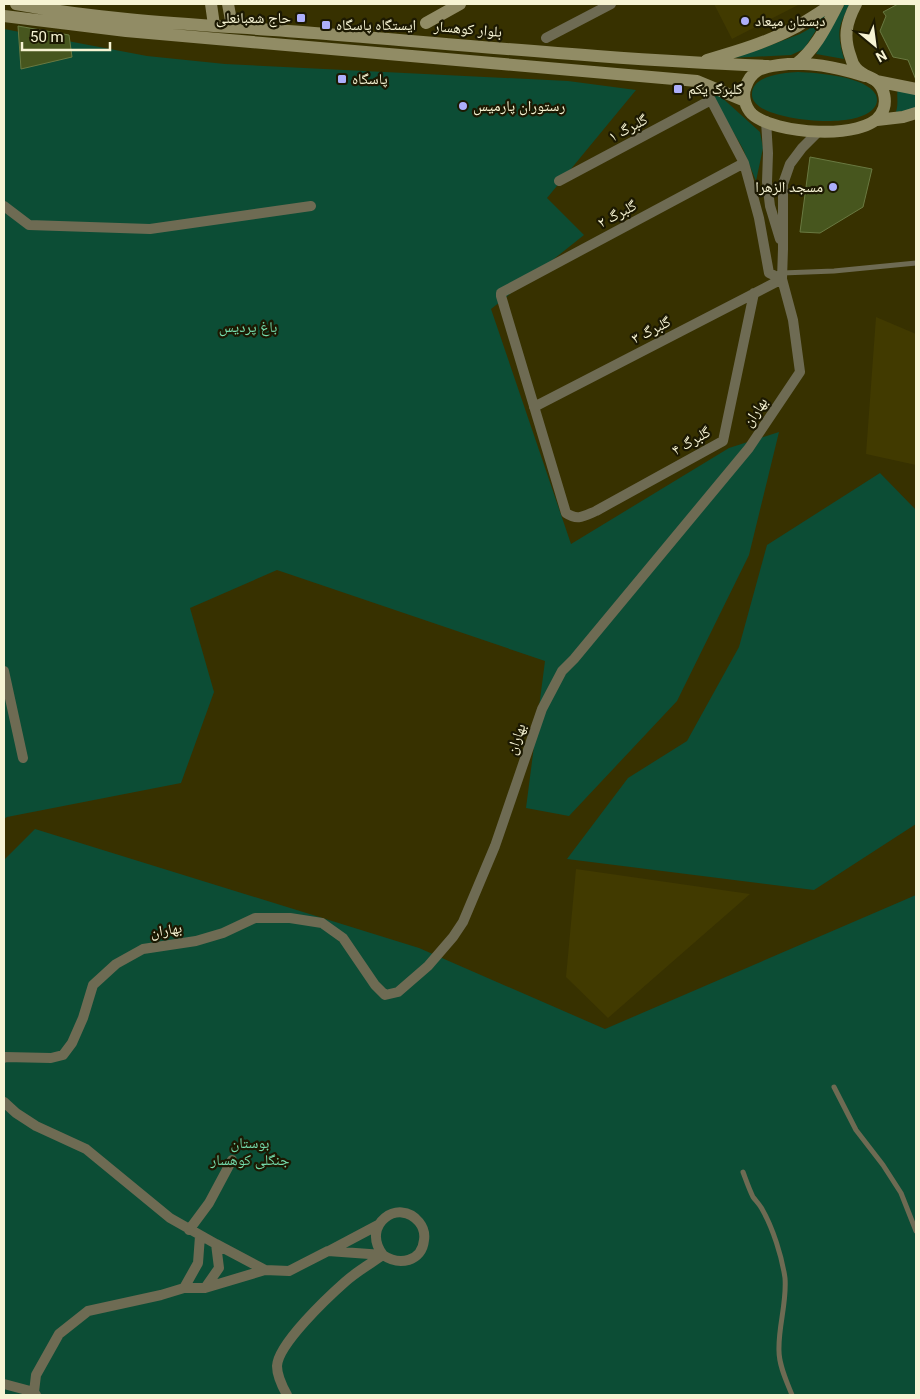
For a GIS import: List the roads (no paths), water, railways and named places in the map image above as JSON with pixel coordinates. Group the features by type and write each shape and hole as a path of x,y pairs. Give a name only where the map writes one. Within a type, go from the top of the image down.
{"main road":[{"name":"بلوار کوهسار","path":"16,4 128,19 517,50 695,63 768,66 820,64 916,89"},
{"path":"211,4 214,25"},
{"path":"228,4 232,26"},
{"path":"426,23 460,4"},
{"path":"695,63 734,52 775,37 796,27 833,4"},
{"path":"796,64 812,49 838,4"},
{"path":"856,4 847,26 846,38 854,67 882,88 885,104 877,120"},
{"path":"4,16 126,31 697,81 745,101"},
{"path":"768,66 757,70 749,79 744,90 745,101 752,114 766,121 791,128 818,132 841,131 863,127 877,120 903,117 916,113"}],"street":[{"path":"546,38 611,4"},
{"path":"697,81 711,100 744,164 759,218 769,273 782,279 784,249 783,184 790,164 802,148 818,132"},
{"name":"گلبرگ ۱","path":"559,181 711,100"},
{"path":"766,121 767,182 770,206 784,249"},
{"name":"گلبرگ ۲","path":"534,407 501,293 744,164"},
{"path":"4,206 28,225 150,229 311,206"},
{"name":"گلبرگ ۳","path":"534,407 782,279"},
{"name":"بهاران","path":"4,1058 51,1058 63,1055 72,1043 94,985 116,964 143,949 196,941 223,933 255,918 290,918 322,924 343,938 375,984 385,995 398,992 428,966 453,937 463,922 495,846 542,709 562,671 574,660 750,448 800,372 793,320 782,279"},
{"name":"گلبرگ ۴","path":"534,407 566,513 573,518 580,518 596,511 723,441 754,294"},
{"path":"4,671 23,758"},
{"path":"4,1102 16,1113 36,1126 86,1148 170,1218 265,1270"},
{"path":"189,1230 209,1203 232,1160"},
{"path":"4,1384 35,1394 36,1375 59,1334 88,1311 184,1288 205,1288 265,1270 289,1271 378,1225 391,1214 399,1212 408,1214 421,1224 425,1239 423,1247 412,1258 405,1261 390,1259 378,1249 376,1233 378,1225"},
{"path":"184,1288 198,1263 200,1236"},
{"path":"205,1288 219,1268 216,1244"},
{"path":"328,1251 383,1255"},
{"path":"286,1395 277,1365 282,1350 306,1320 345,1281 383,1255"}],"lane":[{"path":"769,273 834,271 916,263"},
{"path":"834,1087 856,1130 883,1164 901,1193 916,1231"},
{"path":"743,1172 753,1196 762,1209 781,1258 785,1280 778,1353 792,1395"}],"place":[{"name":"حاج شعبانعلی","path":"301,18"},
{"name":"دبستان میعاد","path":"745,21"},
{"name":"ایستگاه پاسگاه","path":"326,25"},
{"name":"پاسگاه","path":"342,79"},
{"name":"گلبرگ یکم","path":"678,89"},
{"name":"رستوران پارمیس","path":"463,106"},
{"name":"مسجد الزهرا","path":"833,187"}],"park label":[{"name":"باغ پردیس","path":"248,327"},
{"name":"بوستان جنگلی کوهسار","path":"250,1152"}]}
